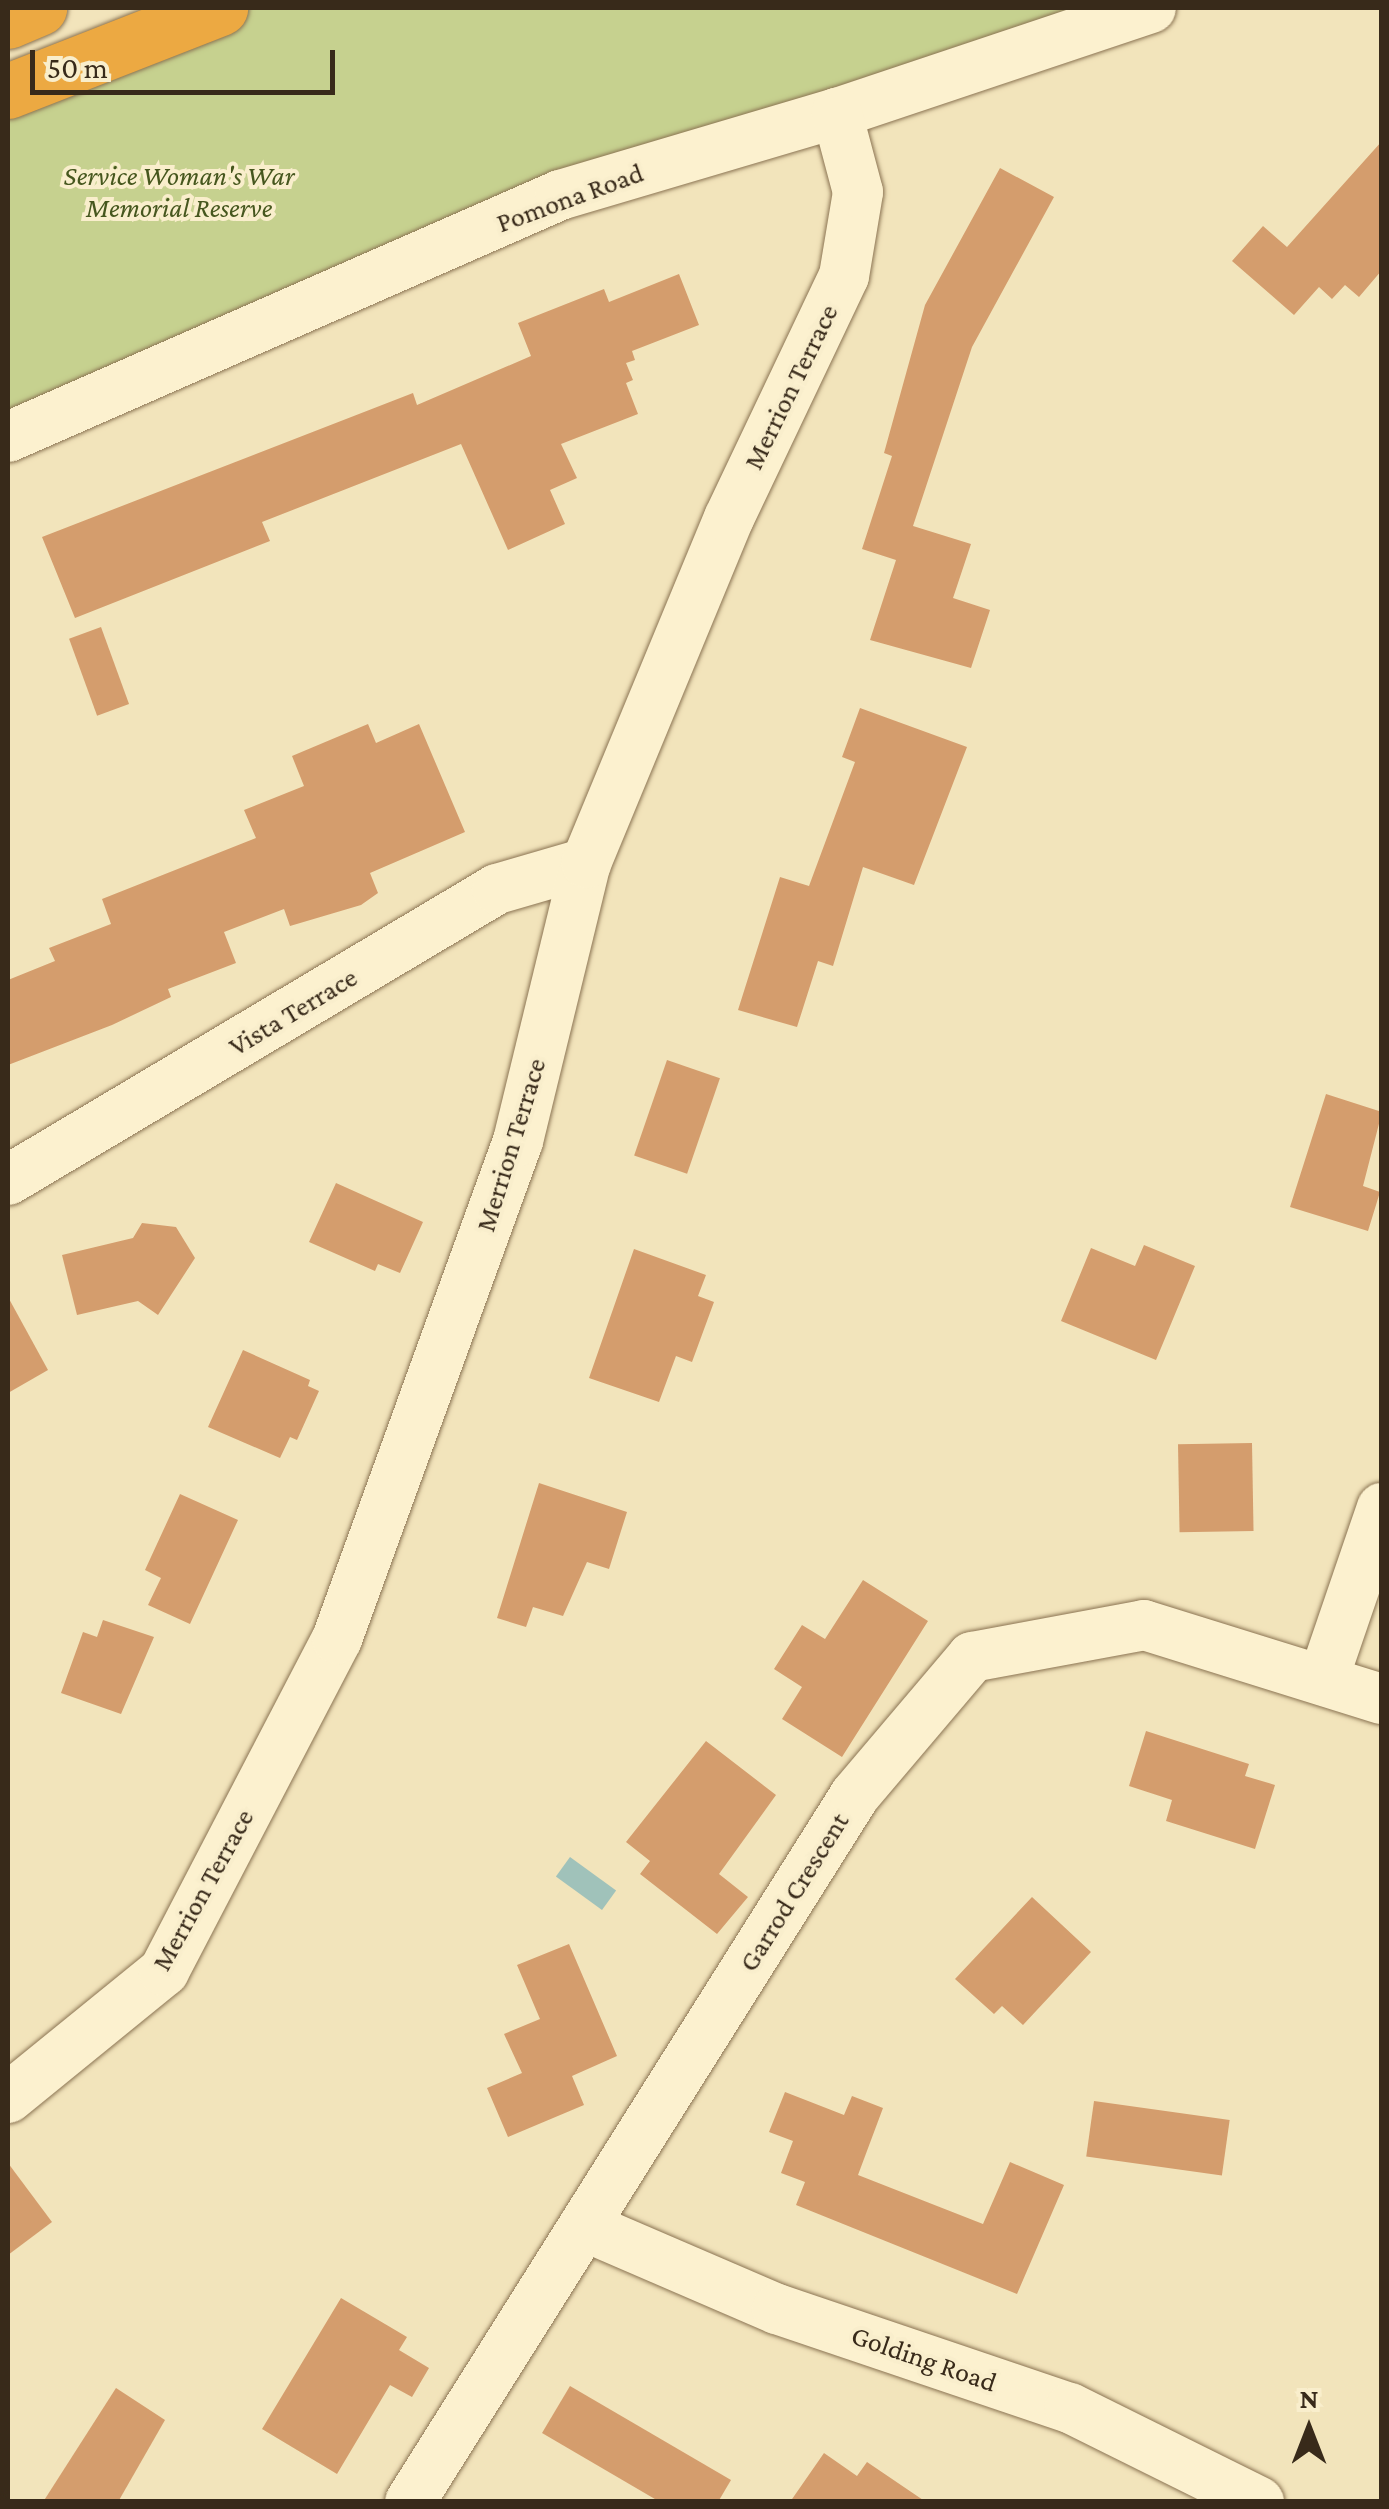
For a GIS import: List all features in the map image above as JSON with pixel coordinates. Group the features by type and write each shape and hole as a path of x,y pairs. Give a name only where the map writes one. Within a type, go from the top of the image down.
{"highway":[{"path":"8,20 39,8"},
{"path":"8,91 220,8"}],"street":[{"name":"Pomona Road","path":"8,437 560,195 836,114 1152,8"},
{"name":"Merrion Terrace","path":"8,2098 164,1971 337,1639 518,1141 586,864 729,518 844,276 858,192 836,114"},
{"name":"Vista Terrace","path":"8,1180 497,888 586,864"},
{"path":"1324,1680 1382,1508"},
{"name":"Garrod Crescent","path":"410,2502 855,1795 972,1657 1144,1625 1382,1699"},
{"name":"Golding Road","path":"584,2226 777,2309 1070,2408 1259,2502"}],"green space":[{"name":"Service Woman's War Memorial Reserve","path":"220,8 1138,8 560,195 8,437 8,91"}],"water":[{"path":"570,1857 616,1891 602,1910 556,1876"}],"building":[{"path":"1382,141 1382,270 1359,297 1345,285 1332,299 1319,287 1294,315 1232,261 1263,226 1287,247"},
{"path":"1000,168 1054,197 972,347 913,526 971,544 953,598 990,610 971,668 870,640 896,560 862,549 892,456 884,453 925,305"},
{"path":"679,274 699,325 632,351 635,360 626,363 633,380 626,383 638,414 561,444 577,478 550,490 565,524 508,550 461,444 262,522 270,541 75,618 42,537 413,393 417,405 531,356 518,323 604,289 609,302"},
{"path":"101,627 129,704 97,716 69,639"},
{"path":"860,708 967,747 914,885 863,867 833,966 818,961 797,1027 738,1010 780,877 809,886 855,762 842,757"},
{"path":"368,724 376,743 419,724 465,832 370,873 378,893 361,905 290,926 284,909 224,932 236,963 168,989 171,997 112,1025 8,1065 8,980 55,961 49,948 111,924 102,899 256,838 244,810 304,786 292,756"},
{"path":"667,1060 720,1078 687,1174 634,1155"},
{"path":"1326,1094 1382,1112 1363,1186 1380,1192 1368,1231 1290,1207"},
{"path":"336,1183 423,1222 400,1273 378,1264 375,1271 309,1242"},
{"path":"142,1223 176,1227 195,1258 158,1315 138,1301 77,1315 62,1255 133,1238"},
{"path":"1144,1245 1195,1266 1156,1360 1061,1321 1091,1248 1135,1266"},
{"path":"634,1249 706,1275 698,1296 714,1302 692,1362 676,1356 659,1402 589,1378"},
{"path":"8,1297 48,1370 8,1393"},
{"path":"243,1350 310,1380 308,1386 319,1391 297,1440 290,1437 280,1458 208,1427"},
{"path":"1252,1443 1254,1531 1180,1532 1178,1444"},
{"path":"539,1483 627,1512 609,1569 587,1562 563,1616 533,1607 526,1627 497,1618"},
{"path":"180,1494 238,1520 190,1624 148,1605 161,1578 145,1570"},
{"path":"863,1580 928,1621 842,1757 782,1719 802,1687 774,1669 802,1625 825,1639"},
{"path":"103,1620 154,1637 121,1714 61,1693 83,1632 97,1637"},
{"path":"1146,1731 1249,1764 1245,1776 1275,1785 1255,1849 1166,1821 1172,1800 1129,1786"},
{"path":"706,1741 776,1795 719,1874 748,1897 717,1934 640,1874 650,1861 626,1842"},
{"path":"1032,1897 1091,1952 1023,2025 1002,2006 994,2014 955,1979"},
{"path":"569,1944 617,2056 572,2076 584,2105 508,2137 487,2088 522,2073 504,2034 540,2019 517,1965"},
{"path":"785,2092 844,2115 852,2096 883,2108 858,2175 983,2224 1010,2162 1064,2185 1017,2294 796,2205 805,2182 781,2173 793,2141 769,2132"},
{"path":"1094,2101 1230,2120 1222,2176 1086,2156"},
{"path":"8,2163 52,2222 8,2255"},
{"path":"341,2298 407,2337 399,2350 429,2368 412,2397 390,2385 337,2474 262,2429"},
{"path":"570,2386 731,2480 718,2502 660,2502 542,2433"},
{"path":"116,2388 165,2420 118,2502 43,2502"},
{"path":"824,2453 857,2476 867,2462 926,2502 790,2502"}]}
